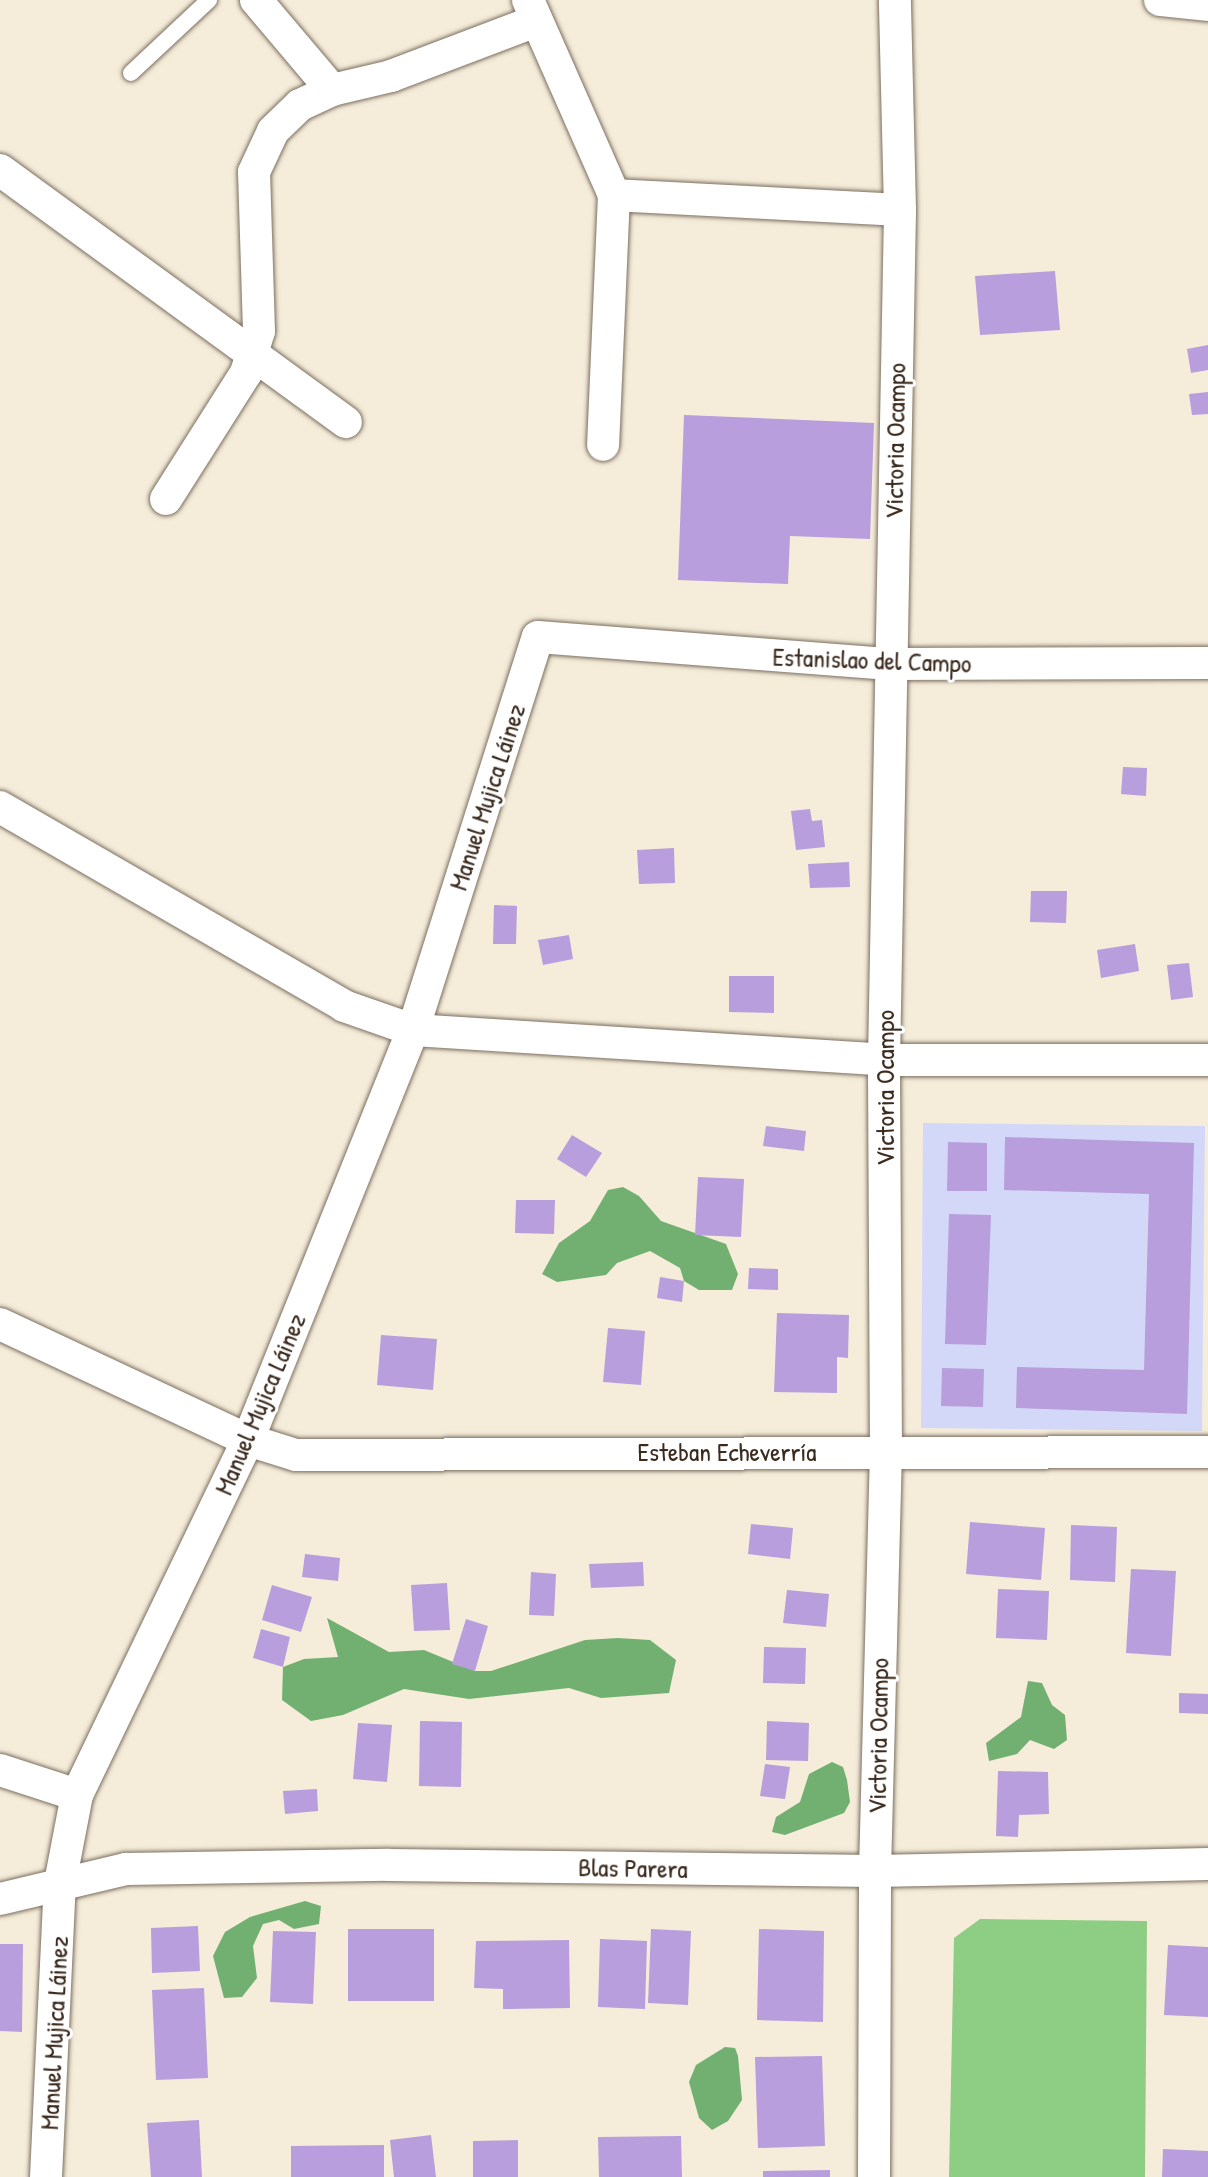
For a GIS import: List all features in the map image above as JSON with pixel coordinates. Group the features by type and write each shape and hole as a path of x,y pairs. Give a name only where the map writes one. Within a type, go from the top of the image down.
{"street":[{"path":"256,0 332,90"},
{"name":"Victoria Ocampo","path":"874,2177 875,1871 886,1451 884,1060 900,210 895,0"},
{"path":"1160,0 1208,5"},
{"path":"166,499 246,373 259,331 261,263 254,172 273,131 300,105 332,90 391,76 532,10 614,195 603,445"},
{"path":"0,170 346,422"},
{"path":"614,195 900,210"},
{"name":"Estanislao del Campo","path":"538,637 890,664 1208,663"},
{"name":"Manuel Mujica Láinez","path":"46,2177 60,1883 77,1795 248,1440 413,1030 538,637"},
{"path":"0,807 32,830 344,1006 413,1030 884,1060 1208,1060"},
{"name":"Esteban Echeverría","path":"0,1324 248,1440 296,1455 1208,1452"},
{"path":"0,1770 77,1795"},
{"name":"Blas Parera","path":"0,1899 126,1869 389,1865 875,1871 1208,1864"}],"lane":[{"path":"131,73 209,0"}],"shaded area":[{"path":"923,1123 1205,1126 1202,1431 921,1428"}],"green space":[{"path":"623,1187 639,1196 661,1221 726,1244 738,1274 732,1290 699,1290 684,1281 680,1268 650,1251 617,1263 606,1275 557,1282 542,1274 559,1243 590,1221 608,1190"},
{"path":"327,1618 389,1652 424,1650 475,1671 491,1671 585,1640 618,1638 650,1640 676,1660 669,1693 601,1698 569,1688 469,1699 404,1689 343,1715 311,1721 282,1700 283,1667 304,1659 338,1657"},
{"path":"1028,1681 1042,1683 1052,1705 1065,1715 1067,1740 1054,1749 1030,1740 1017,1754 989,1761 986,1743 1021,1717"},
{"path":"832,1762 843,1767 847,1780 850,1802 844,1813 785,1835 772,1832 776,1817 800,1802 809,1774"},
{"path":"305,1901 321,1906 319,1924 294,1929 279,1920 263,1924 253,1946 257,1978 242,1997 224,1998 213,1956 225,1932 250,1917"},
{"path":"980,1919 1147,1921 1145,2177 949,2177 954,1938"},
{"path":"725,2047 735,2048 738,2056 742,2100 728,2121 712,2130 699,2118 689,2082 696,2065"}],"building":[{"path":"1055,271 1060,330 980,335 975,276"},
{"path":"1208,345 1208,370 1191,373 1187,349"},
{"path":"1208,392 1208,414 1192,415 1189,394"},
{"path":"684,415 874,423 870,539 790,536 788,584 678,580"},
{"path":"1123,767 1147,768 1146,796 1121,794"},
{"path":"810,809 812,821 822,820 825,847 796,850 791,811"},
{"path":"674,848 675,883 639,884 637,850"},
{"path":"849,862 850,887 810,888 808,864"},
{"path":"1031,891 1067,891 1066,923 1030,922"},
{"path":"494,905 517,906 516,944 493,944"},
{"path":"569,935 573,959 543,965 538,940"},
{"path":"1135,944 1139,971 1101,978 1097,950"},
{"path":"1189,963 1193,997 1171,1000 1167,965"},
{"path":"729,976 774,976 774,1013 729,1012"},
{"path":"766,1126 806,1131 804,1151 763,1146"},
{"path":"572,1135 602,1153 586,1177 557,1159"},
{"path":"1005,1137 1194,1143 1187,1414 1016,1408 1017,1367 1144,1370 1149,1194 1004,1190"},
{"path":"948,1142 987,1143 987,1191 947,1191"},
{"path":"698,1177 744,1179 741,1237 695,1235"},
{"path":"516,1200 555,1200 554,1234 515,1233"},
{"path":"949,1214 991,1215 986,1345 945,1344"},
{"path":"749,1268 778,1269 778,1290 748,1289"},
{"path":"660,1277 684,1281 682,1302 657,1298"},
{"path":"777,1313 849,1315 848,1358 837,1357 837,1393 774,1392"},
{"path":"608,1328 645,1331 641,1385 603,1382"},
{"path":"381,1335 437,1339 433,1390 377,1385"},
{"path":"942,1368 984,1369 983,1407 941,1406"},
{"path":"970,1522 1045,1528 1041,1580 966,1574"},
{"path":"751,1524 793,1528 790,1559 748,1554"},
{"path":"1071,1525 1117,1527 1115,1582 1070,1580"},
{"path":"305,1554 340,1558 338,1581 302,1577"},
{"path":"643,1562 644,1586 591,1588 589,1564"},
{"path":"1131,1569 1176,1571 1171,1656 1126,1653"},
{"path":"531,1572 556,1574 554,1616 529,1615"},
{"path":"447,1583 450,1630 414,1631 411,1585"},
{"path":"272,1585 312,1597 301,1632 262,1620"},
{"path":"998,1589 1049,1591 1047,1640 996,1638"},
{"path":"787,1590 829,1594 826,1627 783,1623"},
{"path":"466,1619 488,1626 475,1671 452,1664"},
{"path":"261,1629 290,1637 283,1667 253,1658"},
{"path":"764,1647 806,1648 805,1684 763,1683"},
{"path":"1179,1693 1208,1694 1208,1714 1179,1713"},
{"path":"420,1721 462,1722 461,1787 419,1786"},
{"path":"767,1721 809,1723 808,1761 766,1760"},
{"path":"358,1723 392,1725 387,1782 353,1779"},
{"path":"765,1764 790,1767 785,1799 760,1796"},
{"path":"998,1771 1048,1772 1049,1814 1019,1815 1018,1837 996,1836"},
{"path":"317,1789 318,1811 285,1814 283,1791"},
{"path":"198,1926 200,1971 152,1973 151,1928"},
{"path":"348,1929 434,1929 434,2001 348,2001"},
{"path":"651,1929 691,1931 688,2005 648,2003"},
{"path":"759,1929 824,1931 823,2022 757,2020"},
{"path":"273,1931 316,1932 313,2004 270,2002"},
{"path":"600,1939 647,1941 645,2009 598,2007"},
{"path":"569,1940 570,2008 503,2009 503,1989 474,1988 476,1941"},
{"path":"0,1944 23,1944 22,2032 0,2031"},
{"path":"1168,1945 1208,1947 1208,2017 1164,2015"},
{"path":"204,1988 208,2078 156,2080 152,1990"},
{"path":"822,2056 825,2146 758,2148 755,2057"},
{"path":"199,2120 202,2177 151,2177 147,2123"},
{"path":"431,2135 436,2177 394,2177 390,2140"},
{"path":"681,2136 682,2177 599,2177 598,2137"},
{"path":"518,2140 518,2177 473,2177 473,2141"},
{"path":"384,2145 384,2177 291,2177 291,2146"},
{"path":"1163,2149 1208,2151 1208,2177 1162,2177"},
{"path":"830,2170 830,2177 763,2177 763,2171"}]}
